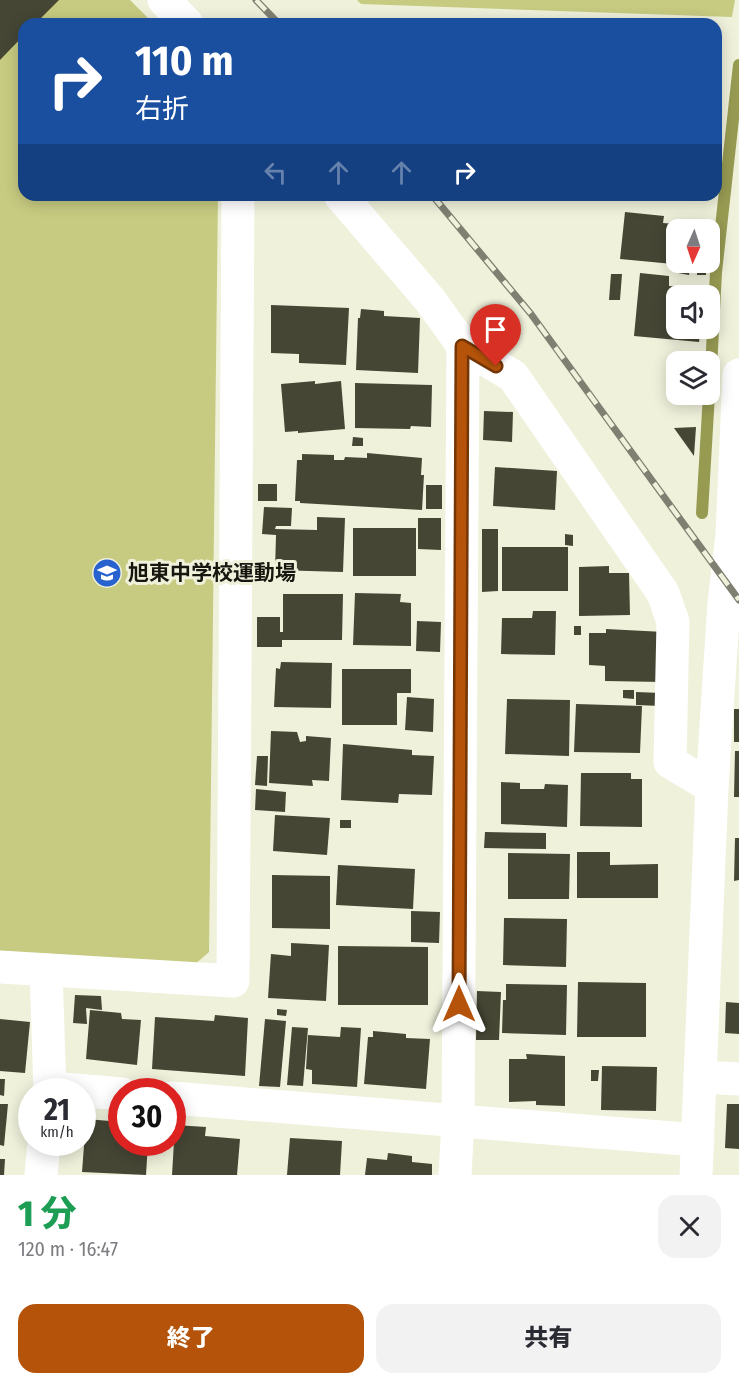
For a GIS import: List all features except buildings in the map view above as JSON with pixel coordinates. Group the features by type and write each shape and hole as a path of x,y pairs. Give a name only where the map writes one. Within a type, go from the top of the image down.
{"street":[{"path":"164,0 181,18"},
{"path":"0,967 233,981 238,201"},
{"path":"345,201 430,300 462,346 513,376 663,593 673,622 670,762 712,787"},
{"path":"455,1175 458,1122 462,346"},
{"path":"696,1175 712,787 724,603 732,535 739,375"},
{"path":"46,970 50,1078"},
{"path":"700,1077 739,1079"},
{"path":"186,1099 698,1140"},
{"path":"41,1175 43,1156"}],"green space":[{"name":"旭東中学校運動場","path":"0,0 130,0 148,18 18,18 18,201 218,201 209,952 193,966 0,953"},
{"path":"357,0 735,0 732,17 361,4"}],"waterway":[{"path":"712,351 716,272 739,65"},
{"path":"702,513 708,405"}],"railway":[{"path":"256,0 273,18"},
{"path":"437,201 531,314 739,600"}],"place":[{"name":"旭東中学校運動場","path":"107,573"}],"route":[{"path":"459,1004 462,346 496,366"}]}
